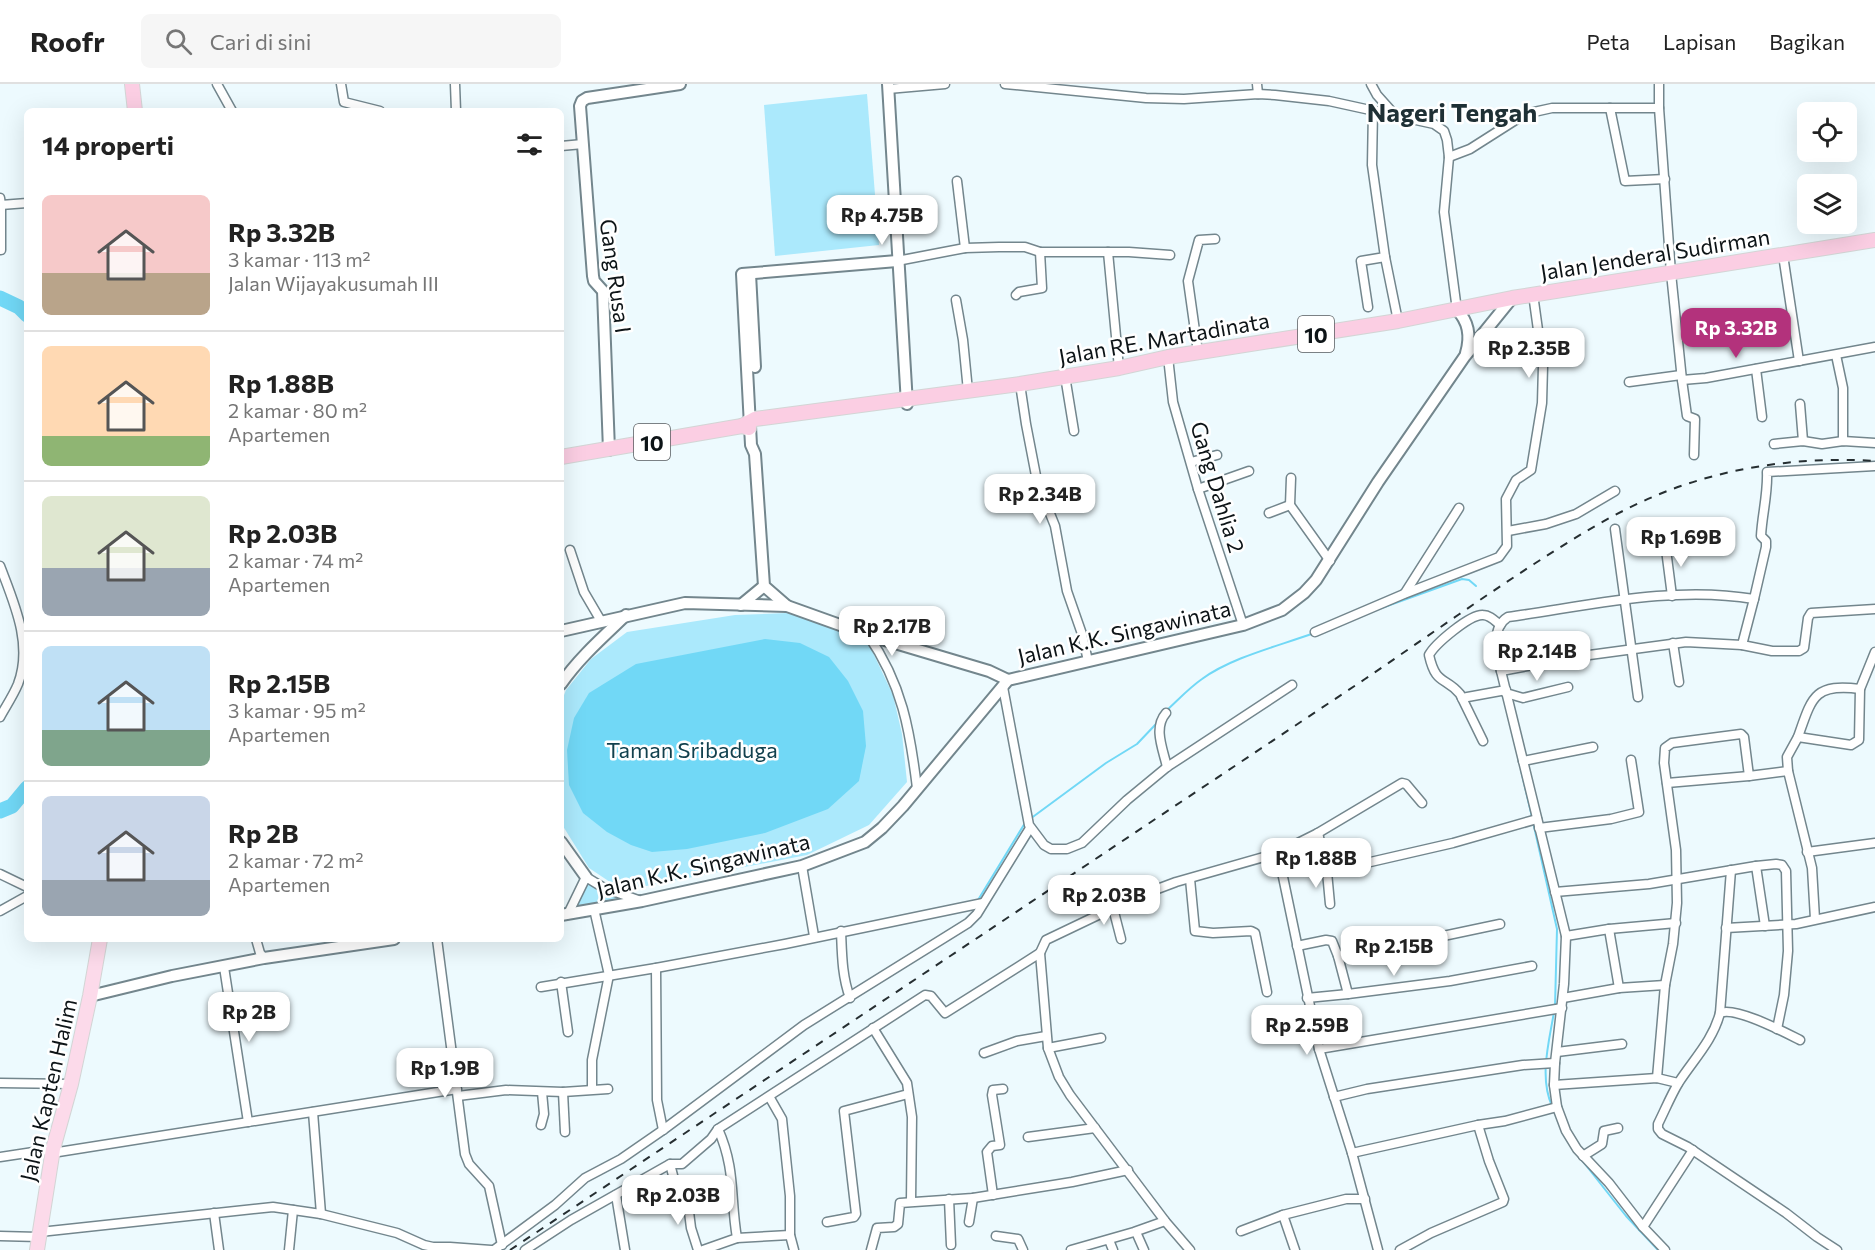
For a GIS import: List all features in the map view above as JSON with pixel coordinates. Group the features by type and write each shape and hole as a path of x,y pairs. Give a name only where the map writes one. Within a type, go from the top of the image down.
{"highway":[{"path":"132,84 135,108"},
{"name":"Jalan Jenderal Sudirman","path":"1512,298 1875,240"},
{"name":"Jalan RE. Martadinata","path":"564,457 751,424 1119,368 1168,357 1398,321 1512,298"}],"main road":[{"name":"Jalan Kapten Halim","path":"39,1239 53,1151 71,1084 99,942"}],"street":[{"path":"217,84 230,108"},
{"path":"341,84 344,102 368,108"},
{"path":"455,84 456,108"},
{"name":"Gang Rusa I","path":"609,450 603,291 594,281 593,276 580,106 587,98 680,84"},
{"path":"907,401 888,87 945,84"},
{"path":"1005,84 1155,98 1184,99 1258,94 1329,100 1429,121 1439,127 1446,136 1449,157 1444,212 1457,310"},
{"path":"1257,84 1258,94"},
{"path":"1371,84 1377,95 1394,114"},
{"path":"1659,84 1671,273 1687,416 1695,419 1694,455"},
{"path":"1610,108 1625,181 1665,179"},
{"path":"1449,157 1470,149 1535,110 1659,108"},
{"path":"1373,110 1372,165 1385,257 1398,321"},
{"path":"564,146 583,144"},
{"path":"957,181 965,248"},
{"path":"1,250 0,201 24,203"},
{"path":"1198,352 1188,276 1199,240 1215,238"},
{"path":"787,606 764,586 755,454 752,445 751,349 746,274 897,261 965,248 1025,247 1040,252 1170,255"},
{"path":"1016,296 1019,292 1042,288 1040,252"},
{"path":"1108,252 1119,368"},
{"path":"1783,255 1799,361"},
{"path":"1368,307 1362,261 1385,257"},
{"path":"1315,632 1467,568 1496,560 1504,553 1508,546 1506,499 1516,480 1531,470 1542,403 1543,366 1533,294"},
{"name":"Jalan K.K. Singawinata","path":"565,914 642,901 802,866 865,842 882,828 1005,684 1088,661 1243,625 1282,610 1316,580 1378,482 1465,356 1512,298"},
{"path":"956,300 968,391"},
{"name":"Jalan K.K. Singawinata","path":"1457,310 1464,317 1468,327 1469,342 1465,356"},
{"path":"1629,382 1755,369 1875,347"},
{"path":"1836,355 1843,388 1843,441"},
{"name":"Gang Dahlia 2","path":"1168,357 1173,402 1198,489 1243,625"},
{"path":"1755,369 1762,417"},
{"path":"1065,376 1074,430"},
{"path":"1020,384 1037,481 1055,526 1067,591 1082,634 1088,661"},
{"path":"1800,404 1803,441"},
{"path":"1774,444 1803,441 1822,444 1843,441 1875,443"},
{"path":"1191,462 1217,455"},
{"path":"1742,645 1766,548 1766,541 1761,536 1763,508 1767,495 1767,472 1875,466"},
{"path":"1198,489 1249,471"},
{"path":"1291,478 1290,505 1329,561"},
{"path":"1508,531 1546,524 1576,514 1615,490"},
{"path":"1269,513 1290,505"},
{"path":"1404,594 1459,508"},
{"path":"1615,529 1638,697"},
{"path":"1665,542 1672,596"},
{"path":"570,550 584,591 601,621"},
{"path":"0,566 19,615 23,651 19,682 0,717"},
{"path":"741,605 764,586"},
{"path":"1334,1096 1367,1089 1549,1063 1557,1052 1557,1009 1563,998 1566,936 1504,691 1496,641 1500,625 1508,617 1624,600 1701,594 1754,599"},
{"path":"564,630 685,603 787,606 868,635 989,671 1005,684 1028,823 1044,845 1051,849 1067,849 1082,843 1167,766 1292,685"},
{"path":"1501,671 1673,643 1696,642 1742,645 1772,651 1801,651 1804,648 1808,618 1811,613 1875,609"},
{"path":"1483,741 1462,698 1454,687 1437,677 1429,656 1432,650 1469,619 1481,614 1492,618 1500,625"},
{"path":"564,680 590,649 626,615"},
{"path":"868,635 899,692 910,738 917,788"},
{"path":"1673,643 1679,682"},
{"path":"1798,737 1851,745 1858,742 1861,730 1860,689 1875,652"},
{"path":"1462,698 1504,691 1523,698 1568,687"},
{"path":"1815,919 1812,868 1788,771 1787,757 1815,695 1825,690 1842,687 1860,689"},
{"path":"1166,713 1161,719 1159,730 1167,766"},
{"path":"1657,1078 1665,985 1676,923 1676,850 1664,763 1666,745 1741,734 1744,737 1749,776"},
{"path":"1523,761 1593,747"},
{"path":"1327,872 1453,843 1523,823 1611,819 1639,812 1631,760"},
{"path":"1667,783 1788,771"},
{"path":"1190,1250 1165,1221 1070,1095 1056,1070 1046,1036 1040,953 1046,940 1136,897 1278,853 1318,833 1401,783 1407,784 1422,803"},
{"path":"0,1236 39,1239 214,1213 273,1207 321,1214 397,1233 424,1245 496,1248 555,1205 585,1178 621,1159 663,1130 804,1026 968,923 977,914 1028,823"},
{"path":"1318,833 1327,872 1330,904"},
{"path":"1807,852 1875,843"},
{"path":"564,846 586,876 603,888 642,901"},
{"path":"1278,853 1318,1049 1352,1153 1378,1250"},
{"path":"1555,892 1649,884 1756,866 1782,865 1785,868 1788,951 1784,995 1777,1029"},
{"path":"802,866 814,936"},
{"path":"1756,866 1766,926"},
{"path":"1731,870 1720,1013 1705,1048 1678,1083 1658,1124 1658,1129 1662,1134 1693,1150 1837,1250"},
{"path":"0,874 24,886"},
{"path":"565,914 586,876"},
{"path":"1190,879 1194,931 1213,933 1251,931 1255,933 1267,992"},
{"path":"0,911 24,898"},
{"path":"541,987 785,944 814,936 983,903"},
{"path":"1726,928 1787,925 1875,907"},
{"path":"1113,908 1121,939"},
{"path":"592,1089 592,1060 609,975 594,909"},
{"path":"1566,936 1609,929 1676,923"},
{"path":"1338,956 1500,924"},
{"path":"1609,929 1619,988"},
{"path":"841,931 843,974 850,998"},
{"path":"1297,946 1332,941 1348,994"},
{"path":"257,942 264,958"},
{"path":"90,996 172,976 264,958 373,942"},
{"path":"437,942 466,1159 489,1185 496,1248"},
{"path":"525,1250 571,1220 670,1164 681,1164 711,1139 718,1129 770,1098 925,995 931,996 945,1013 1040,953"},
{"path":"1307,998 1450,981 1532,966"},
{"path":"224,967 248,1122"},
{"path":"656,968 657,1100 663,1130"},
{"path":"561,982 567,1032"},
{"path":"1563,998 1619,988 1665,985"},
{"path":"1318,1049 1557,1009"},
{"path":"1720,1013 1731,1012 1800,1040"},
{"path":"873,1028 904,1077 909,1094 912,1118 911,1201"},
{"path":"984,1053 1017,1041 1046,1036"},
{"path":"1048,1048 1101,1038"},
{"path":"1557,1052 1622,1044"},
{"path":"1549,1063 1554,1085 1555,1108 1566,1131 1583,1156 1609,1183 1643,1227 1665,1250"},
{"path":"1554,1085 1657,1078 1678,1083"},
{"path":"0,1083 71,1084"},
{"path":"0,1157 458,1093 608,1089"},
{"path":"993,1195 987,1152 992,1146 1000,1145 1000,1138 992,1092 1003,1089"},
{"path":"542,1092 544,1114 542,1125"},
{"path":"563,1092 565,1132"},
{"path":"826,1222 854,1217 856,1214 844,1111 909,1094"},
{"path":"687,1196 691,1228 701,1250 737,1234 792,1242 782,1119 770,1098"},
{"path":"1352,1153 1505,1121 1555,1108"},
{"path":"313,1112 321,1214"},
{"path":"1400,1250 1431,1233 1503,1202 1504,1199 1478,1125"},
{"path":"1028,1137 1095,1128"},
{"path":"1583,1156 1602,1144 1604,1131 1618,1128"},
{"path":"718,1129 731,1171 737,1234"},
{"path":"1643,1227 1693,1150"},
{"path":"670,1164 676,1187"},
{"path":"871,1250 877,1228 894,1227 898,1224 900,1203 973,1198 1072,1182 1128,1170"},
{"path":"616,1195 625,1250"},
{"path":"969,1222 973,1198"},
{"path":"949,1199 951,1245"},
{"path":"1241,1231 1284,1215 1346,1199 1365,1199"},
{"path":"289,1250 293,1210"},
{"path":"214,1213 219,1250"},
{"path":"1284,1215 1295,1250"},
{"path":"1071,1250 1136,1232 1165,1221"},
{"path":"1136,1232 1143,1250"},
{"path":"996,1236 1018,1239 1023,1250"},
{"path":"1109,1240 1113,1250"}],"green space":[{"path":"867,94 879,245 775,256 764,105"},
{"name":"Taman Sribaduga","path":"787,613 839,629 868,642 893,695 902,734 907,782 869,825 807,855 641,887 610,882 589,868 564,828 564,695 566,690 591,659 627,632 735,615"},
{"path":"587,881 611,895 636,901 574,912"}],"shaded area":[{"name":"Taman Sribaduga","path":"765,639 800,643 829,657 848,681 863,711 866,746 859,781 828,809 765,833 687,849 652,852 631,845 607,832 583,813 569,785 567,750 574,718 589,693 636,664"}],"waterway":[{"path":"0,298 24,312"},
{"path":"1376,610 1462,579 1469,580 1476,586"},
{"path":"1167,710 1202,679 1227,664 1314,633"},
{"path":"1030,819 1106,763 1137,744 1156,724"},
{"path":"1521,770 1532,817"},
{"path":"0,811 12,806 24,792"},
{"path":"1533,822 1557,929 1555,1006"},
{"path":"978,900 1025,823"},
{"path":"1552,1106 1548,1095 1546,1071 1554,1012"},
{"path":"1581,1159 1626,1216 1658,1250"}],"railway":[{"path":"510,1250 1513,578 1589,530 1666,491 1733,471 1804,461 1875,461"}],"district":[{"name":"Nageri Tengah","path":"1452,111"}]}
